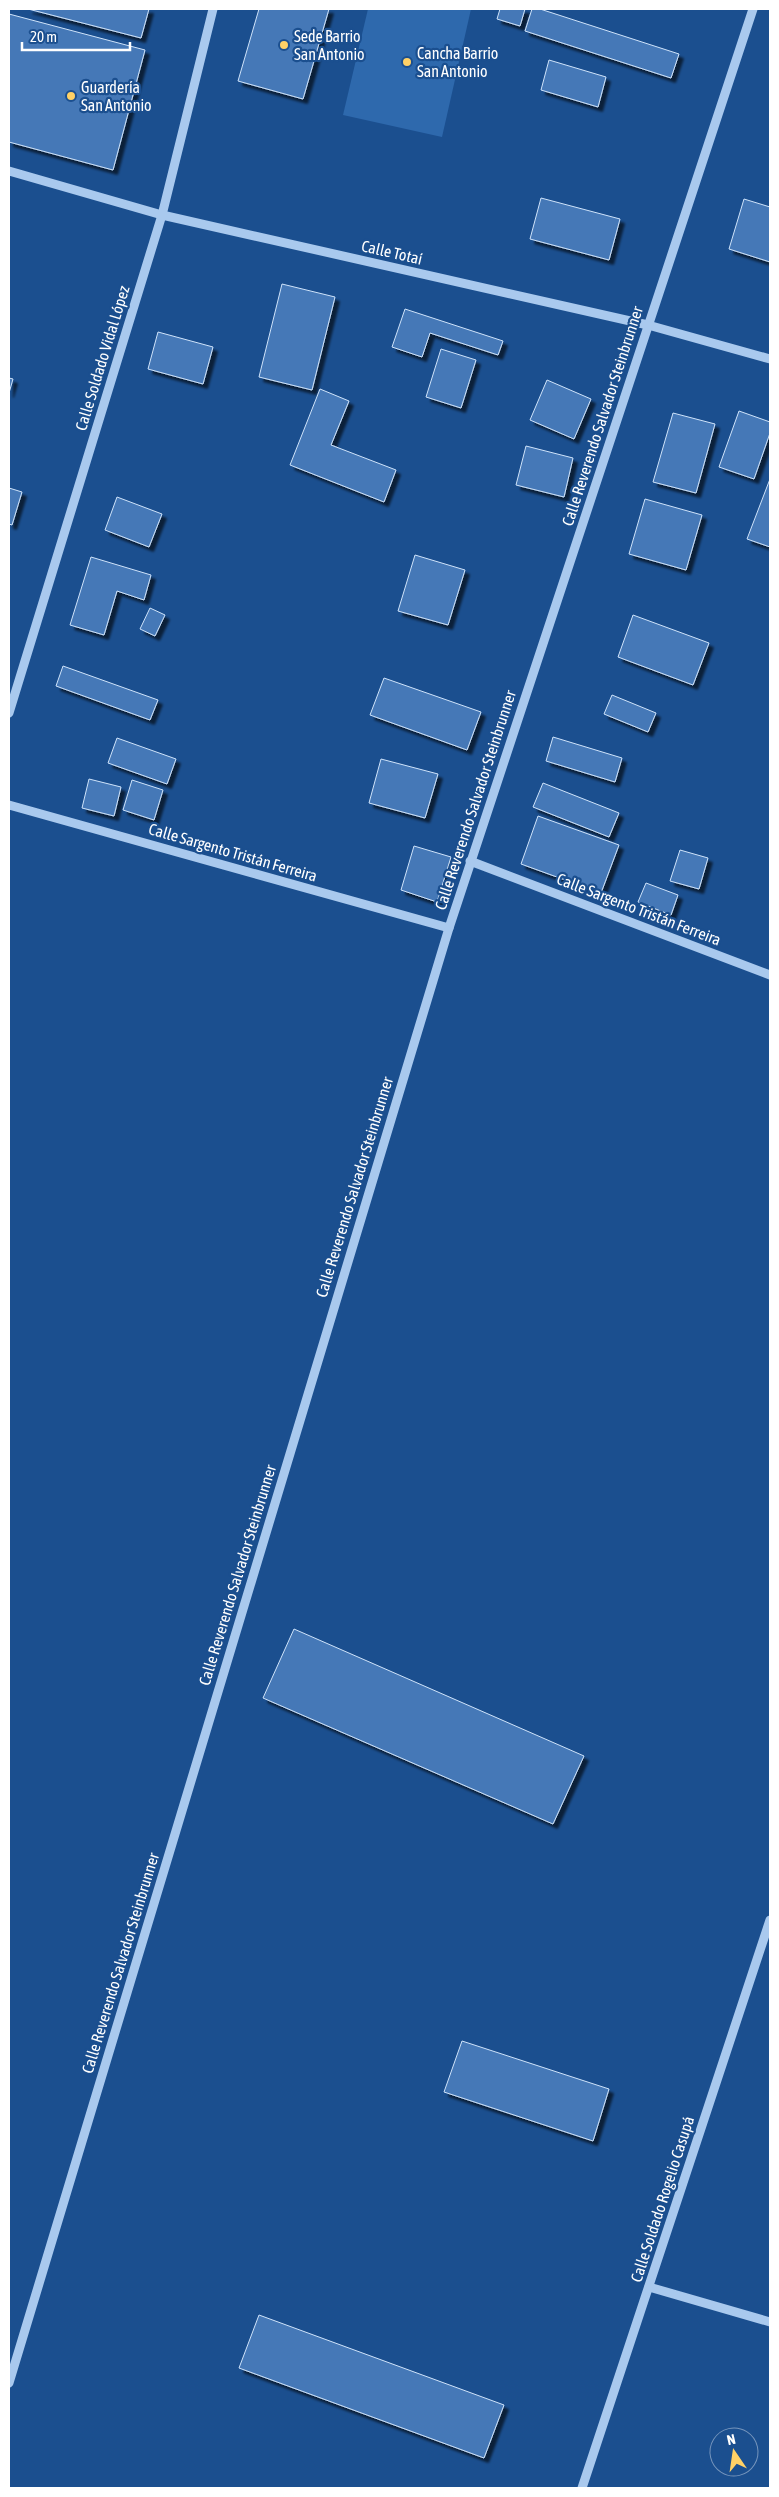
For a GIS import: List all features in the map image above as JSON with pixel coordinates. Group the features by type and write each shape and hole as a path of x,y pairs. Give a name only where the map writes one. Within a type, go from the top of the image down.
{"street":[{"name":"Calle Soldado Vidal López","path":"9,713 162,215 213,9"},
{"name":"Calle Reverendo Salvador Steinbrunner","path":"9,2382 448,928 753,9"},
{"name":"Calle Totaí","path":"9,171 162,215 648,325 770,358"},
{"name":"Calle Sargento Tristán Ferreira","path":"9,804 448,928"},
{"name":"Calle Sargento Tristán Ferreira","path":"470,861 770,975"},
{"name":"Calle Soldado Rogelio Casupá","path":"582,2488 770,1920"},
{"path":"649,2287 770,2322"}],"shaded area":[{"name":"Cancha Barrio San Antonio","path":"368,9 471,9 442,137 343,115"}],"building":[{"path":"28,9 149,9 141,38"},
{"name":"Sede Barrio San Antonio","path":"259,9 329,9 303,99 238,81"},
{"path":"500,9 525,9 520,26 497,19"},
{"path":"532,9 540,9 679,54 671,78 525,31"},
{"name":"Guardería San Antonio","path":"9,14 145,50 113,170 9,142"},
{"path":"549,60 606,77 598,107 541,90"},
{"path":"541,198 620,219 609,260 530,239"},
{"path":"744,199 770,207 770,262 729,249"},
{"path":"282,284 335,297 312,390 259,377"},
{"path":"405,309 503,341 498,355 430,333 422,357 392,347"},
{"path":"158,332 213,347 203,384 148,369"},
{"path":"441,349 476,360 461,408 426,397"},
{"path":"9,378 13,379 9,393"},
{"path":"547,380 591,399 574,439 530,420"},
{"path":"320,389 349,401 331,445 396,470 384,502 290,465"},
{"path":"739,411 770,422 770,433 754,479 719,467"},
{"path":"673,413 715,424 696,493 653,482"},
{"path":"526,446 573,458 564,497 516,485"},
{"path":"770,479 770,547 747,539"},
{"path":"9,488 22,492 12,525 9,524"},
{"path":"117,497 162,514 149,547 105,530"},
{"path":"645,499 702,515 686,570 629,554"},
{"path":"415,555 465,570 448,625 398,611"},
{"path":"91,557 151,575 144,600 117,591 104,635 70,625"},
{"path":"150,608 165,615 155,636 140,629"},
{"path":"633,615 709,643 693,685 618,657"},
{"path":"63,666 158,700 150,720 56,686"},
{"path":"384,678 481,712 467,750 370,715"},
{"path":"612,695 656,713 648,732 604,714"},
{"path":"553,737 622,758 615,782 546,761"},
{"path":"117,738 176,759 167,784 108,763"},
{"path":"381,759 438,774 425,818 369,803"},
{"path":"89,779 121,787 114,816 82,808"},
{"path":"132,780 163,790 154,820 123,810"},
{"path":"543,783 619,813 609,837 533,807"},
{"path":"538,816 619,845 601,893 521,864"},
{"path":"414,846 451,857 437,902 401,890"},
{"path":"680,850 708,858 699,889 670,881"},
{"path":"646,883 678,895 671,915 638,902"},
{"path":"294,1629 584,1756 553,1824 263,1698"},
{"path":"462,2041 609,2089 593,2141 444,2092"},
{"path":"259,2315 504,2405 484,2458 239,2368"}],"place":[{"name":"Sede Barrio San Antonio","path":"284,45"},
{"name":"Cancha Barrio San Antonio","path":"407,62"},
{"name":"Guardería San Antonio","path":"71,96"}]}
